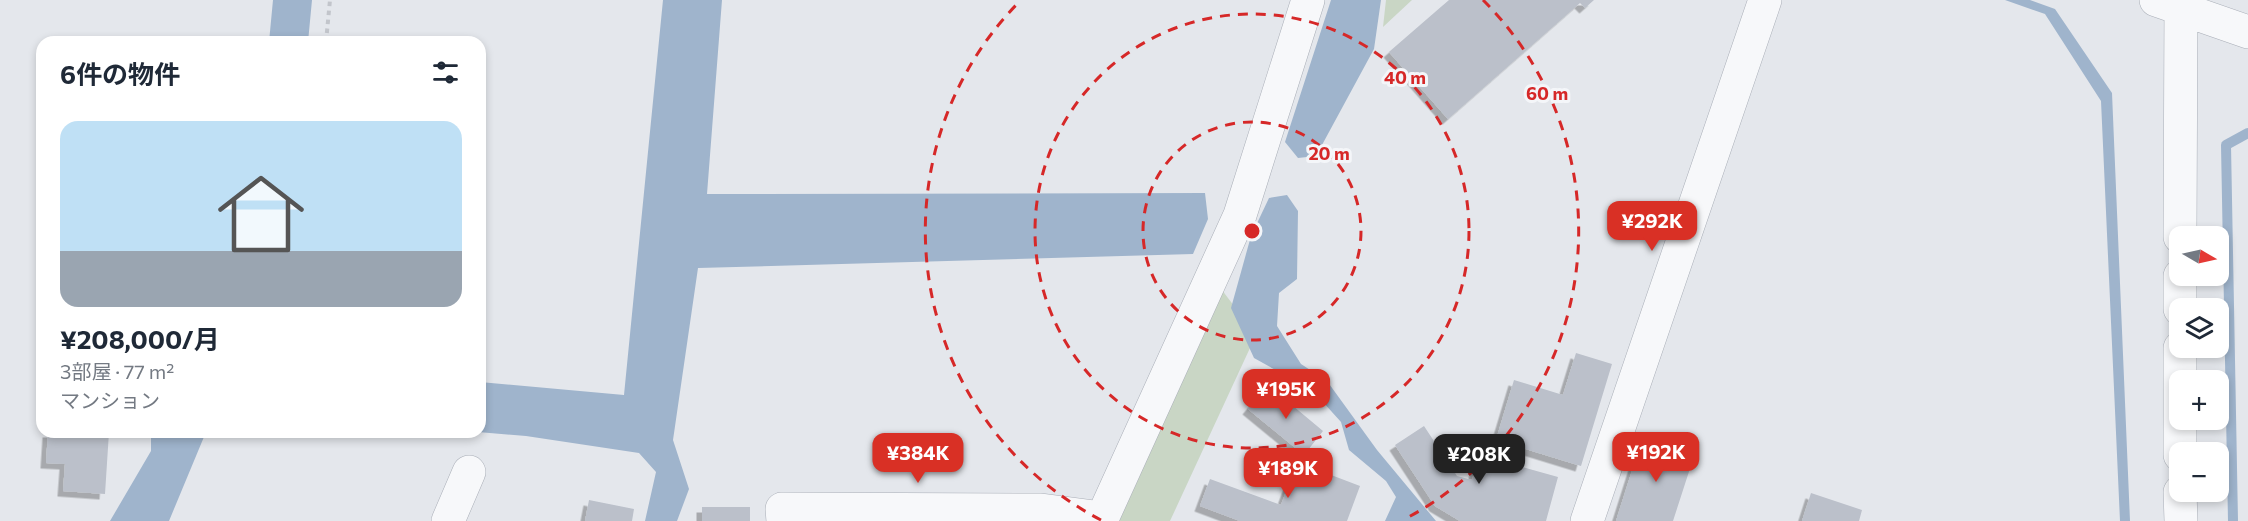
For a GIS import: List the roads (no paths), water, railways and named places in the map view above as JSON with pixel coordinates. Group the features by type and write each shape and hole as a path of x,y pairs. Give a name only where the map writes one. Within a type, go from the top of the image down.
{"street":[{"path":"783,521 782,509 1041,510 1101,519 1240,215 1308,0"},
{"path":"1587,521 1765,0"},
{"path":"2180,226 2173,3 2248,32"},
{"path":"2180,358 2180,442"},
{"path":"448,521 469,472"},
{"path":"2180,502 2181,521"}],"water":[{"path":"273,0 312,0 309,36 270,36"},
{"path":"663,0 722,0 707,194 1205,193 1208,219 1193,254 698,268 673,440 689,489 677,521 645,521 656,472 639,453 526,436 486,433 486,383 624,395"},
{"path":"1331,0 1381,0 1374,49 1316,156 1298,158 1285,142"},
{"path":"2005,0 2030,0 2055,9 2112,93 2130,521 2120,521 2101,101 2045,14"},
{"path":"1287,195 1298,211 1297,279 1279,293 1277,326 1301,364 1327,381 1377,450 1436,521 1385,521 1396,497 1386,481 1349,450 1341,422 1313,391 1254,358 1231,308 1251,236 1269,198"},
{"path":"151,438 204,438 169,521 110,521 151,451"}],"waterway":[{"path":"2233,521 2226,145 2248,133"}]}
